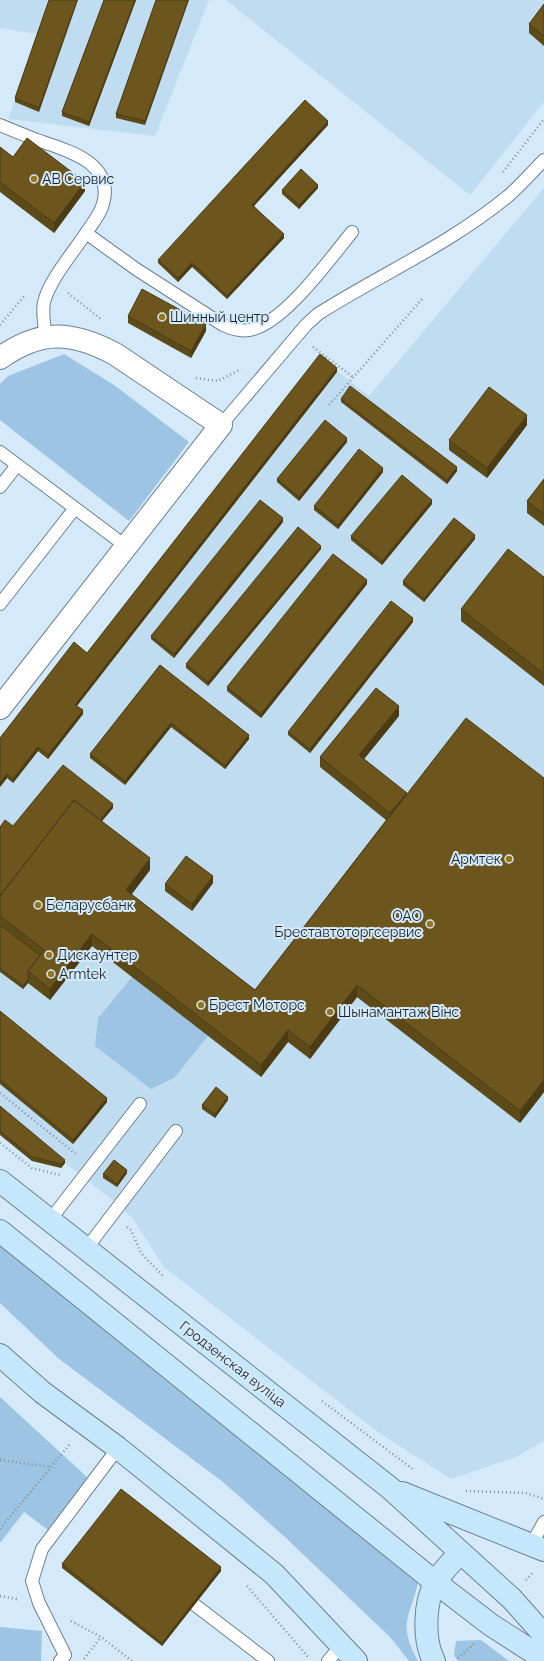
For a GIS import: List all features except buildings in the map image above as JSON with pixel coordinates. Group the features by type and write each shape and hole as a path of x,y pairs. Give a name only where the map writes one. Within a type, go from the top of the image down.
{"main road":[{"name":"Гродзенская вуліца","path":"0,1181 390,1488 512,1599 544,1635"},
{"path":"0,1231 435,1582 491,1625 544,1659"},
{"path":"0,1355 42,1392 118,1448 274,1574 342,1656"},
{"path":"390,1488 538,1548"},
{"path":"434,1661 428,1641 425,1623 435,1582 460,1553"}],"street":[{"path":"0,358 14,348 46,336 68,336 97,344 138,368 220,425 127,547 0,708"}],"lane":[{"path":"0,125 86,159 96,169 103,182 103,204 86,233 48,290 44,304 43,319 46,336"},
{"path":"220,425 306,325 318,314 460,231 485,214 508,196 544,160"},
{"path":"86,233 136,269 223,325 242,331 256,329 281,313 352,232"},
{"path":"0,452 127,547"},
{"path":"0,487 17,465"},
{"path":"0,604 75,508"},
{"path":"50,1220 140,1104"},
{"path":"86,1249 176,1131"},
{"path":"60,1661 65,1655 38,1603 32,1581 42,1549 118,1448"},
{"path":"538,1548 544,1522"},
{"path":"195,1605 268,1661"}],"path":[{"path":"502,173 544,118"},
{"path":"54,282 103,320"},
{"path":"0,325 28,290"},
{"path":"329,405 423,298"},
{"path":"311,346 353,377"},
{"path":"191,377 218,381 245,367"},
{"path":"0,1093 91,1167"},
{"path":"0,1144 32,1168 58,1173 75,1187"},
{"path":"112,1215 131,1230 141,1253 167,1280"},
{"path":"322,1400 416,1471"},
{"path":"64,1440 102,1470"},
{"path":"0,1529 70,1444"},
{"path":"0,1460 50,1467"},
{"path":"459,1489 466,1491 526,1493 544,1500"},
{"path":"247,1585 312,1661"},
{"path":"38,1603 101,1637 132,1661"},
{"path":"83,1661 101,1637"},
{"path":"454,1661 470,1648"}],"shaded area":[{"path":"0,0 209,0 155,136 8,119 38,34 0,28"},
{"path":"226,0 544,0 544,102 470,195"},
{"path":"544,188 544,1441 516,1457 451,1479 375,1430 164,1267 133,1219 120,1206 65,1163 61,1168 32,1161 0,1135 0,741 87,656 320,358 369,396"},
{"path":"64,354 114,385 189,442 129,521 0,420 0,384 8,376"},
{"path":"132,977 208,1036 174,1078 151,1089 95,1046 98,1018"},
{"path":"0,1233 419,1574 407,1625 407,1635 418,1661 409,1661 390,1637 286,1538 223,1482 58,1358 0,1303"},
{"path":"0,1397 88,1478 48,1530 24,1512 0,1543"},
{"path":"0,1627 42,1631 41,1661 0,1661"},
{"path":"481,1640 509,1661 458,1661 454,1655 456,1641"}],"place":[{"name":"АВ Сервис","path":"34,179"},
{"name":"Шинный центр","path":"162,317"},
{"name":"Армтек","path":"509,859"},
{"name":"Беларусбанк","path":"38,905"},
{"name":"ОАО Бреставтоторгсервис","path":"430,924"},
{"name":"Дискаунтер","path":"49,955"},
{"name":"Armtek","path":"51,974"},
{"name":"Брест Моторс","path":"201,1005"},
{"name":"Шынамантаж Вінс","path":"330,1012"}]}
